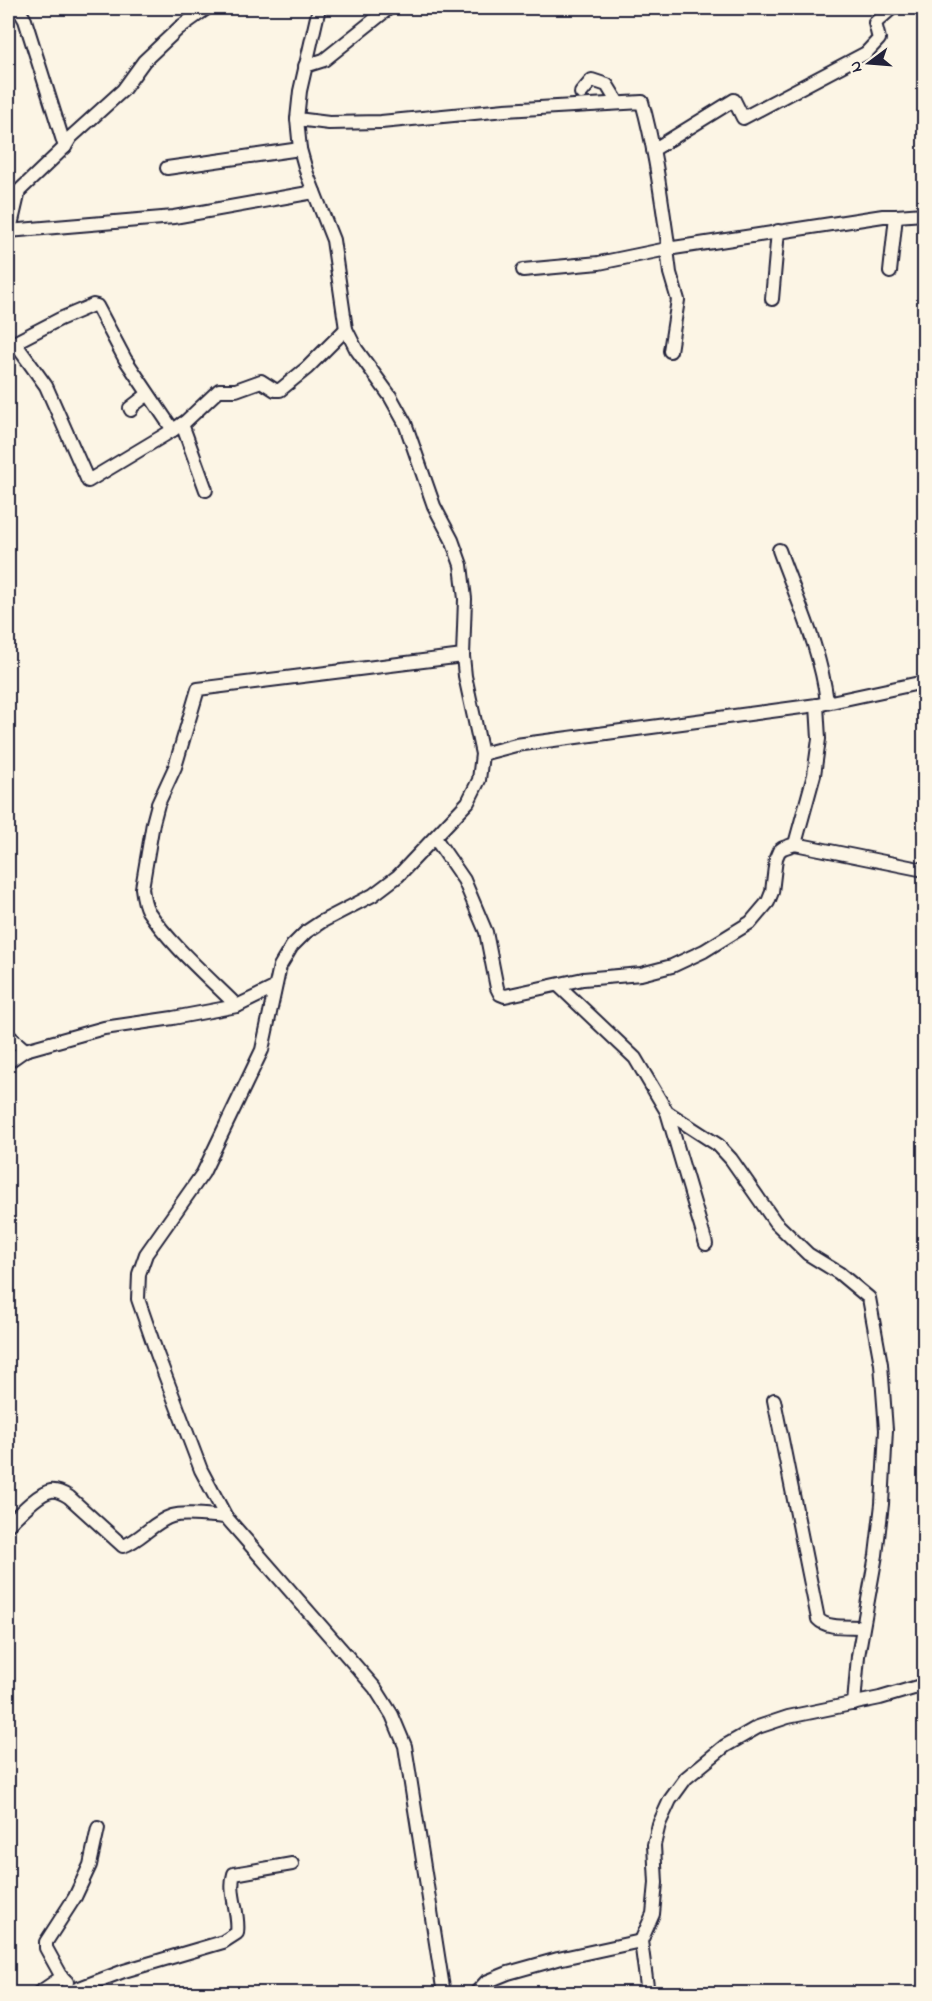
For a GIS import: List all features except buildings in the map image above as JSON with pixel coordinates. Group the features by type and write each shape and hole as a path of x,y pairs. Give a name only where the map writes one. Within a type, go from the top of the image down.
{"street":[{"path":"18,8 24,20 64,147"},
{"path":"207,8 179,28 144,61 123,90 71,137 64,147 19,191 9,231 174,217 314,192"},
{"path":"319,8 305,66 297,119 300,149 335,250 346,329 356,349 390,396 405,423 434,506 452,540 461,565 465,599 463,656 465,676 482,754 479,780 468,802 398,876 373,895 321,922 306,932 292,946 280,966 262,1050 203,1173 146,1254 139,1274 138,1299 201,1470 226,1517 375,1688 392,1715 405,1746 444,1994"},
{"path":"305,66 324,60 388,8"},
{"path":"653,150 734,100 743,118 866,53 879,39 875,23 892,8"},
{"path":"581,93 592,80 608,85 618,103"},
{"path":"297,119 329,123 381,122 505,110 642,102 653,150 668,244 670,273 678,300 670,351"},
{"path":"166,168 300,149"},
{"path":"523,270 599,263 667,249 883,216 924,214"},
{"path":"890,272 896,216"},
{"path":"772,299 778,231"},
{"path":"206,490 177,427 148,394 125,359 95,305 60,319 11,345 46,387 88,481 177,427 219,390 236,390 261,381 275,390 280,390 307,368 346,329"},
{"path":"131,411 129,408 148,394"},
{"path":"779,550 824,678 814,775 795,844"},
{"path":"237,1006 176,943 148,910 143,898 142,888 158,804 175,767 198,689 463,656"},
{"path":"482,754 516,745 822,704 924,682"},
{"path":"435,838 464,880 486,932 497,988 500,994 505,996 583,979 640,974 672,966 704,951 751,922 768,902 772,892 778,851 795,844 924,870"},
{"path":"558,985 635,1058 667,1112 706,1244"},
{"path":"8,1062 25,1050 104,1028 237,1006 274,988"},
{"path":"8,1035 25,1050"},
{"path":"667,1112 718,1145 731,1159 775,1222 808,1254 839,1273 869,1298 881,1365 886,1430 881,1514 876,1555 862,1627 854,1704"},
{"path":"774,1400 818,1619 822,1624 862,1627"},
{"path":"8,1525 38,1498 51,1491 61,1492 69,1497 123,1546 132,1543 157,1524 174,1515 226,1517"},
{"path":"648,1994 641,1941 653,1914 656,1883 654,1845 659,1824 670,1800 686,1778 725,1746 758,1727 924,1685"},
{"path":"98,1828 90,1865 85,1876 75,1897 46,1942 46,1948 62,1977 76,1992 124,1971 223,1942 237,1933 239,1921 232,1882 234,1874 292,1864"},
{"path":"475,1994 486,1982 508,1973 558,1959 641,1941"},
{"path":"37,1994 62,1977"}]}
